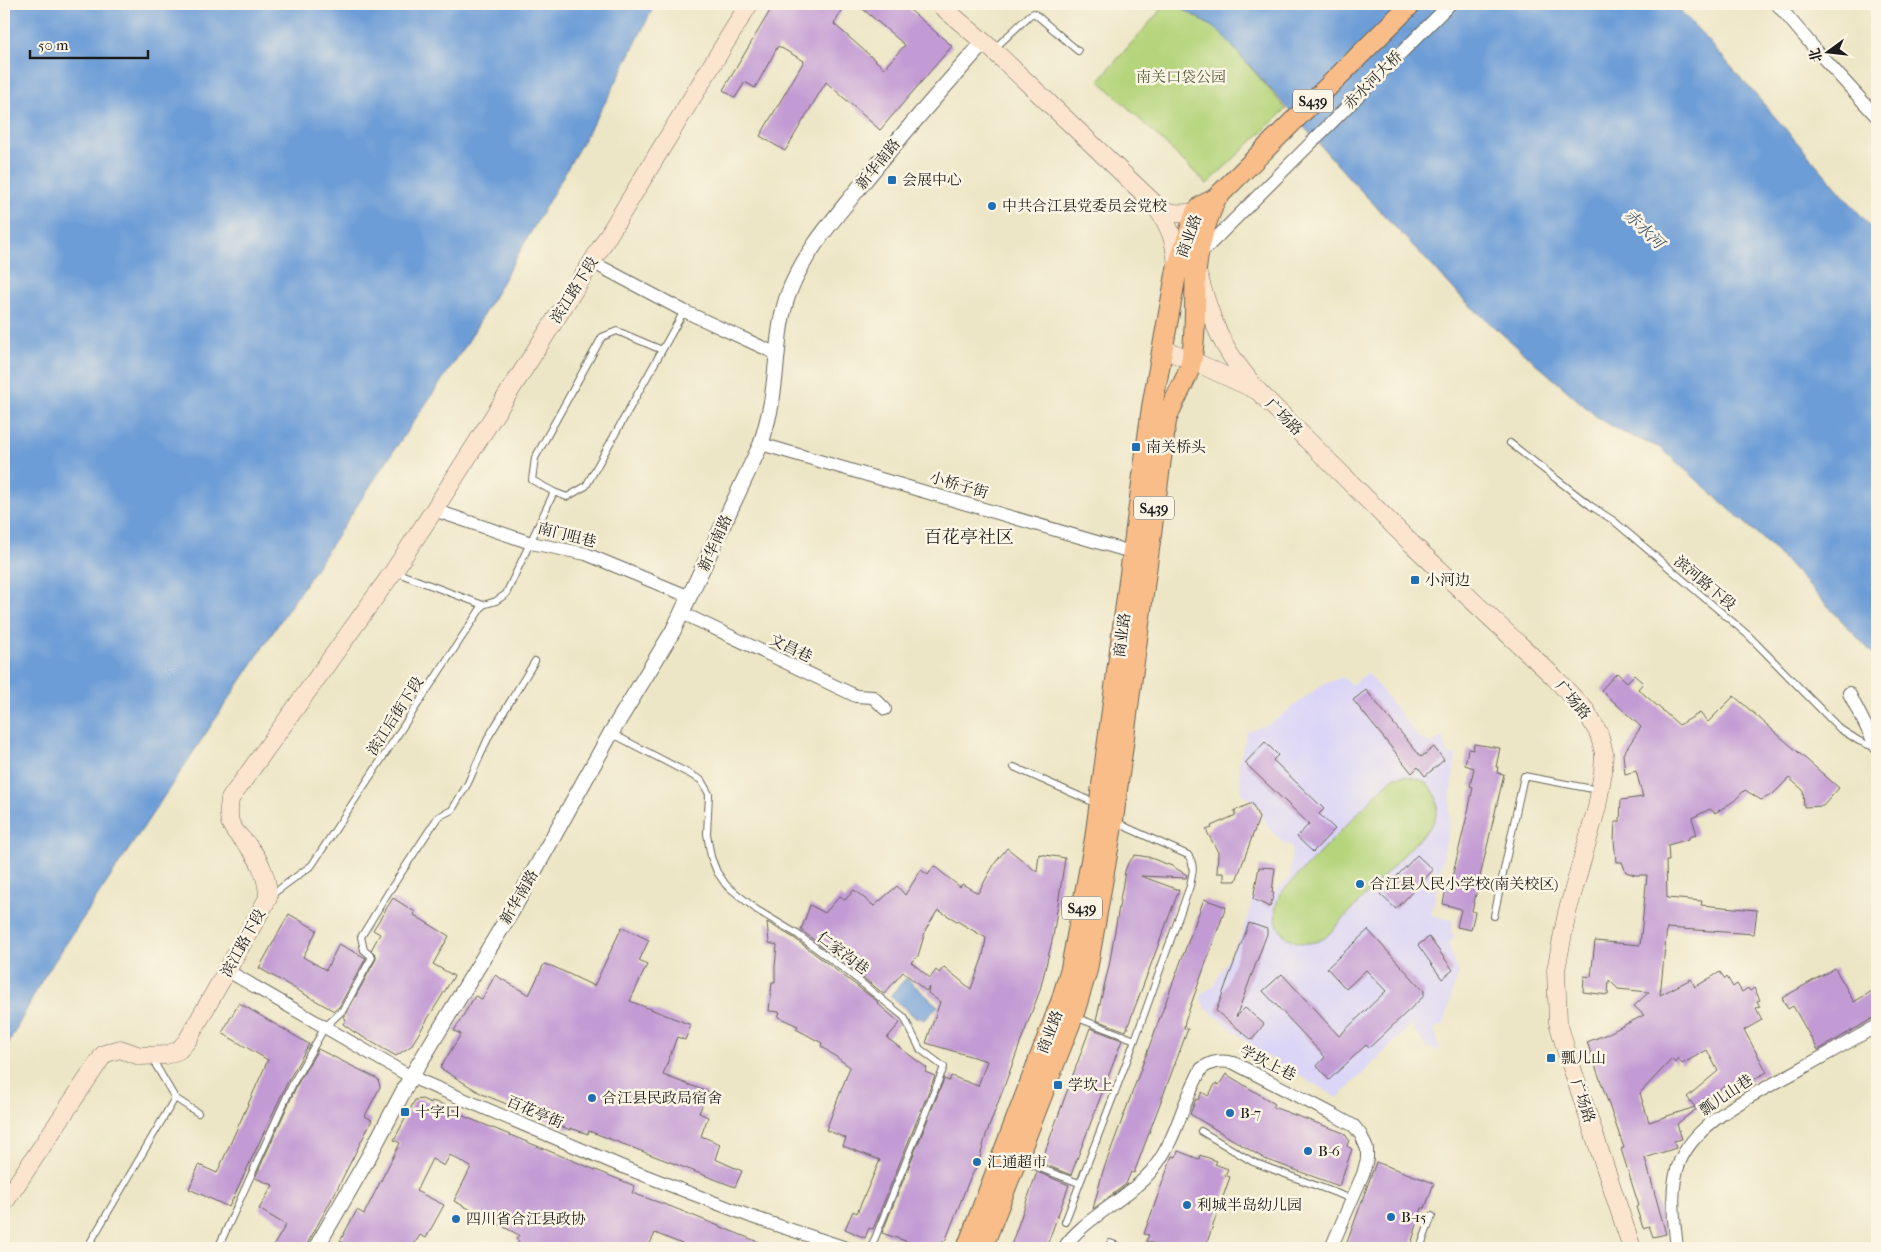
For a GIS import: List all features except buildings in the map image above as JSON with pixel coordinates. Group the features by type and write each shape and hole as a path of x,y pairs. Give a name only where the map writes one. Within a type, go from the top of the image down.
{"main road":[{"name":"滨江路下段","path":"4,1202 104,1054 120,1049 140,1056 166,1055 179,1050 187,1042 268,898 268,883 258,862 250,848 235,833 229,820 230,799 393,572 434,510 592,262 749,4"},
{"path":"939,4 989,46 1151,199 1169,213 1196,212"},
{"name":"赤水河大桥","path":"1215,199 1411,4"},
{"path":"1151,199 1172,232 1176,246 1191,265 1209,312 1232,356 1258,391"},
{"name":"商业路","path":"1140,554 1166,421 1171,406 1188,373 1191,360 1195,324 1191,265 1196,212 1203,205 1215,199"},
{"name":"商业路","path":"982,1248 1073,1016 1087,970 1140,554 1152,407 1163,349 1215,199"},
{"name":"广场路","path":"1163,349 1258,391 1412,544 1554,677 1586,711 1599,734 1604,753 1604,772 1567,913 1556,970 1556,994 1558,1022 1566,1050 1632,1248"},
{"name":"商业路","path":"967,1248 1061,1002 1071,968 1107,813"}],"street":[{"name":"赤水河大桥","path":"1191,265 1233,220 1450,4"},
{"path":"1778,4 1816,50 1877,117"},
{"name":"新华南路","path":"316,1248 369,1156 411,1077 513,909 611,734 673,631 690,597 761,444 774,392 776,354 784,308 796,276 811,249 896,140 989,46"},
{"path":"592,262 684,312 776,354"},
{"name":"小桥子街","path":"761,444 1140,554"},
{"name":"南门咀巷","path":"434,510 530,542 586,554 690,597"},
{"name":"文昌巷","path":"682,613 856,696 872,698 885,709"},
{"path":"1850,693 1877,748"},
{"name":"百花亭街","path":"228,971 411,1077 628,1169 752,1217 846,1248"},
{"name":"瓢儿山巷","path":"1677,1248 1674,1210 1676,1173 1681,1160 1703,1130 1743,1101 1877,1026"},
{"name":"学坎上巷","path":"1064,1248 1080,1230 1128,1194 1147,1176 1160,1160 1172,1140 1201,1069 1209,1063 1223,1061 1234,1063 1354,1126 1361,1135 1367,1149 1363,1174 1331,1248"}],"lane":[{"path":"989,46 1034,13 1078,51"},
{"path":"662,350 617,331 602,337 536,458 532,480 567,497 586,486 684,312"},
{"name":"滨河路下段","path":"1510,443 1591,506 1614,521 1748,635 1840,730 1859,741 1877,748"},
{"name":"滨江后街下段","path":"268,898 312,865 483,606 496,601 506,594 554,492"},
{"path":"393,572 483,606"},
{"path":"218,1248 293,1083 325,1027 343,1010 372,957 364,950 361,937 438,817 452,810 468,783 489,736 535,661"},
{"name":"仁家沟巷","path":"611,734 701,780 709,794 707,834 711,857 717,872 726,885 757,910 797,934 904,1017 920,1048 944,1067 871,1248"},
{"path":"1014,767 1107,813 1128,828 1188,855 1193,862 1190,886 1135,1040 1065,1222"},
{"path":"1494,916 1524,776 1600,791"},
{"path":"1073,1016 1135,1040"},
{"path":"150,1056 175,1098 198,1113"},
{"path":"87,1248 175,1098"},
{"path":"1201,1131 1253,1162 1352,1199"},
{"path":"1018,1160 1079,1183"},
{"path":"1420,1248 1432,1216"},
{"path":"1110,1243 1124,1248"}],"shaded area":[{"name":"合江县人民小学校(南关校区)","path":"1368,673 1420,739 1431,743 1437,739 1444,738 1447,754 1456,755 1449,827 1431,915 1453,920 1451,933 1454,934 1454,937 1448,944 1458,973 1443,1025 1434,1028 1440,1050 1427,1049 1411,1025 1338,1098 1258,1051 1205,1007 1201,995 1213,986 1242,934 1255,891 1273,893 1290,878 1292,846 1283,843 1268,827 1258,805 1242,794 1239,763 1247,732 1271,723 1323,684 1343,677 1351,685"}],"green space":[{"name":"南关口袋公园","path":"1166,4 1175,4 1219,31 1286,109 1207,184 1099,80"},
{"path":"1405,776 1423,781 1434,792 1437,799 1437,807 1432,825 1325,938 1302,943 1284,935 1276,917 1276,906 1280,894 1388,782 1396,777"}],"water":[{"path":"4,4 655,4 610,94 466,345 388,459 42,980 4,1052"},
{"name":"赤水河","path":"1175,4 1674,4 1877,234 1877,658 1771,546 1661,448 1622,432 1597,417 1467,303 1351,180 1219,31"},
{"path":"906,978 938,1006 925,1020 916,1018 890,996"}],"place":[{"name":"会展中心","path":"892,180"},
{"name":"中共合江县党委员会党校","path":"992,206"},
{"name":"南关桥头","path":"1136,447"},
{"name":"小河边","path":"1415,580"},
{"name":"合江县人民小学校(南关校区)","path":"1360,884"},
{"name":"瓢儿山","path":"1551,1058"},
{"name":"学坎上","path":"1058,1085"},
{"name":"合江县民政局宿舍","path":"592,1098"},
{"name":"十字口","path":"405,1112"},
{"name":"B-7","path":"1230,1113"},
{"name":"B-6","path":"1308,1151"},
{"name":"汇通超市","path":"977,1162"},
{"name":"利城半岛幼儿园","path":"1187,1205"},
{"name":"B-15","path":"1391,1217"},
{"name":"四川省合江县政协","path":"456,1219"}],"district":[{"name":"百花亭社区","path":"969,537"}]}
